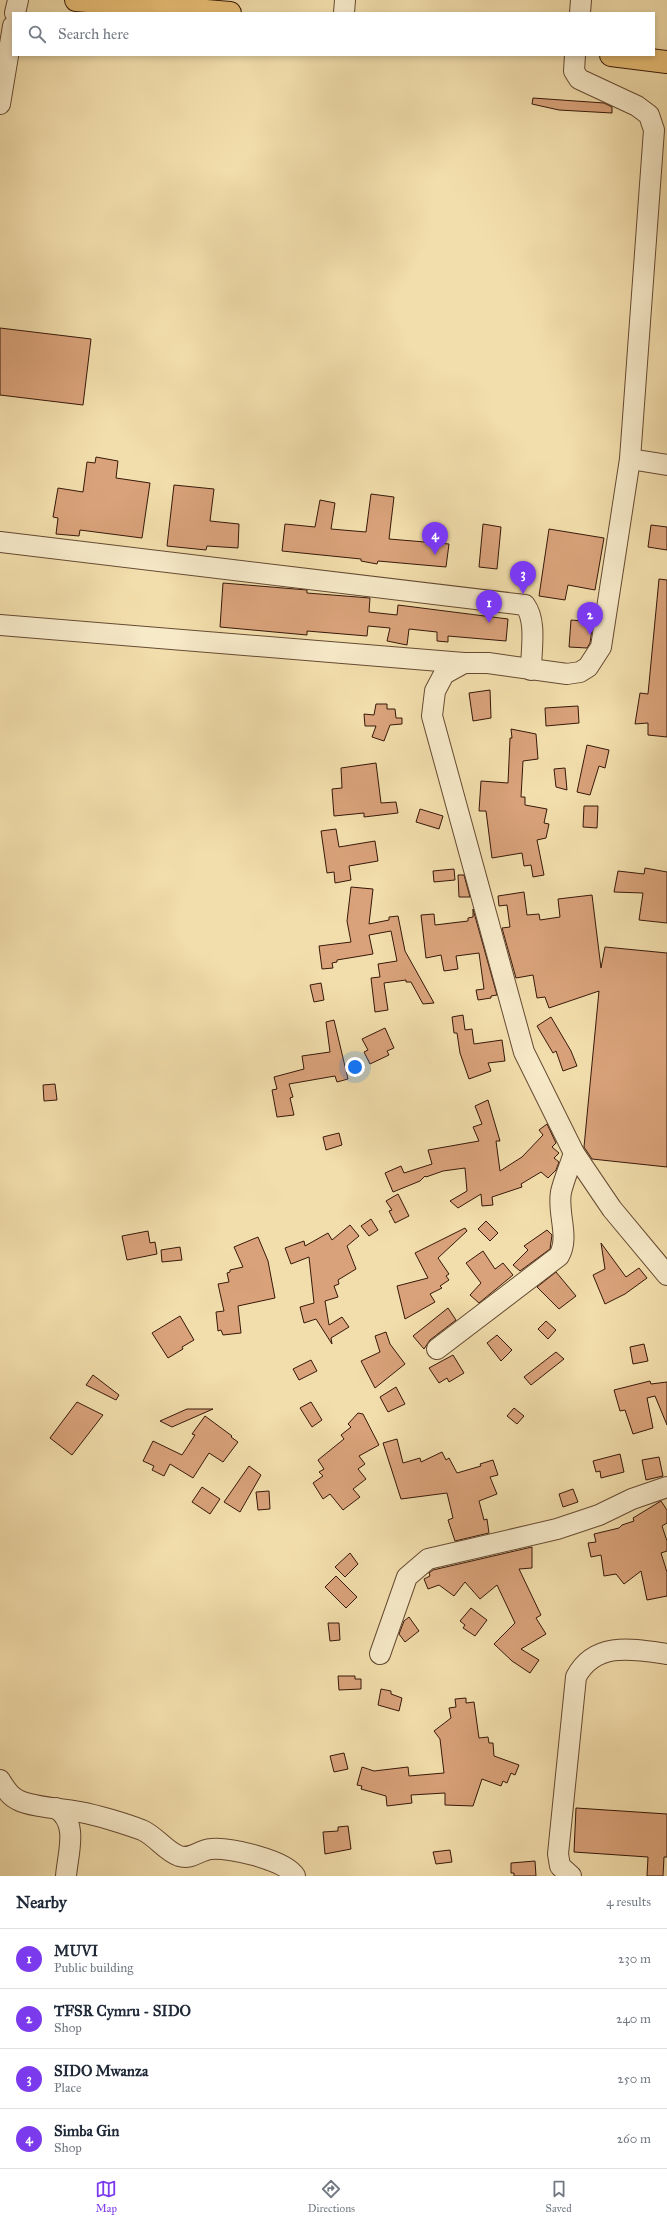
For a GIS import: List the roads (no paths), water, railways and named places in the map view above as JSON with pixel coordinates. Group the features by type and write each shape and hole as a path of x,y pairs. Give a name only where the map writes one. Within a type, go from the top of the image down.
{"highway":[{"path":"76,0 218,12"},
{"path":"619,56 667,62"}],"street":[{"path":"15,12 18,0"},
{"path":"344,12 345,0"},
{"path":"580,12 581,0"},
{"path":"0,104 12,32"},
{"path":"0,625 464,663 488,663 567,674 580,672 588,667 601,647 630,459 654,130 649,115 637,106 579,79 574,71 575,56"},
{"path":"630,459 667,465"},
{"path":"0,542 525,605 530,612 532,621 531,670"},
{"path":"464,663 444,674 435,691 432,716 524,1052 574,1153 612,1209 667,1275"},
{"path":"437,1349 559,1256 564,1242 560,1210 561,1192 574,1153"},
{"path":"380,1654 407,1577 428,1559 558,1529 599,1515 632,1499 667,1487"},
{"path":"571,1876 560,1866 558,1854 576,1677 583,1664 593,1657 609,1650 643,1650 667,1654"},
{"path":"0,1780 9,1794 19,1801 82,1812 141,1830 156,1837 179,1856 192,1857 208,1849 223,1848 244,1851 288,1868 295,1876"},
{"path":"56,1808 64,1813 69,1821 70,1836 66,1876"}],"place":[{"name":"Simba Gin","path":"435,555"},
{"name":"SIDO Mwanza","path":"523,594"},
{"name":"MUVI","path":"489,623"},
{"name":"TFSR Cymru - SIDO","path":"590,635"}]}
